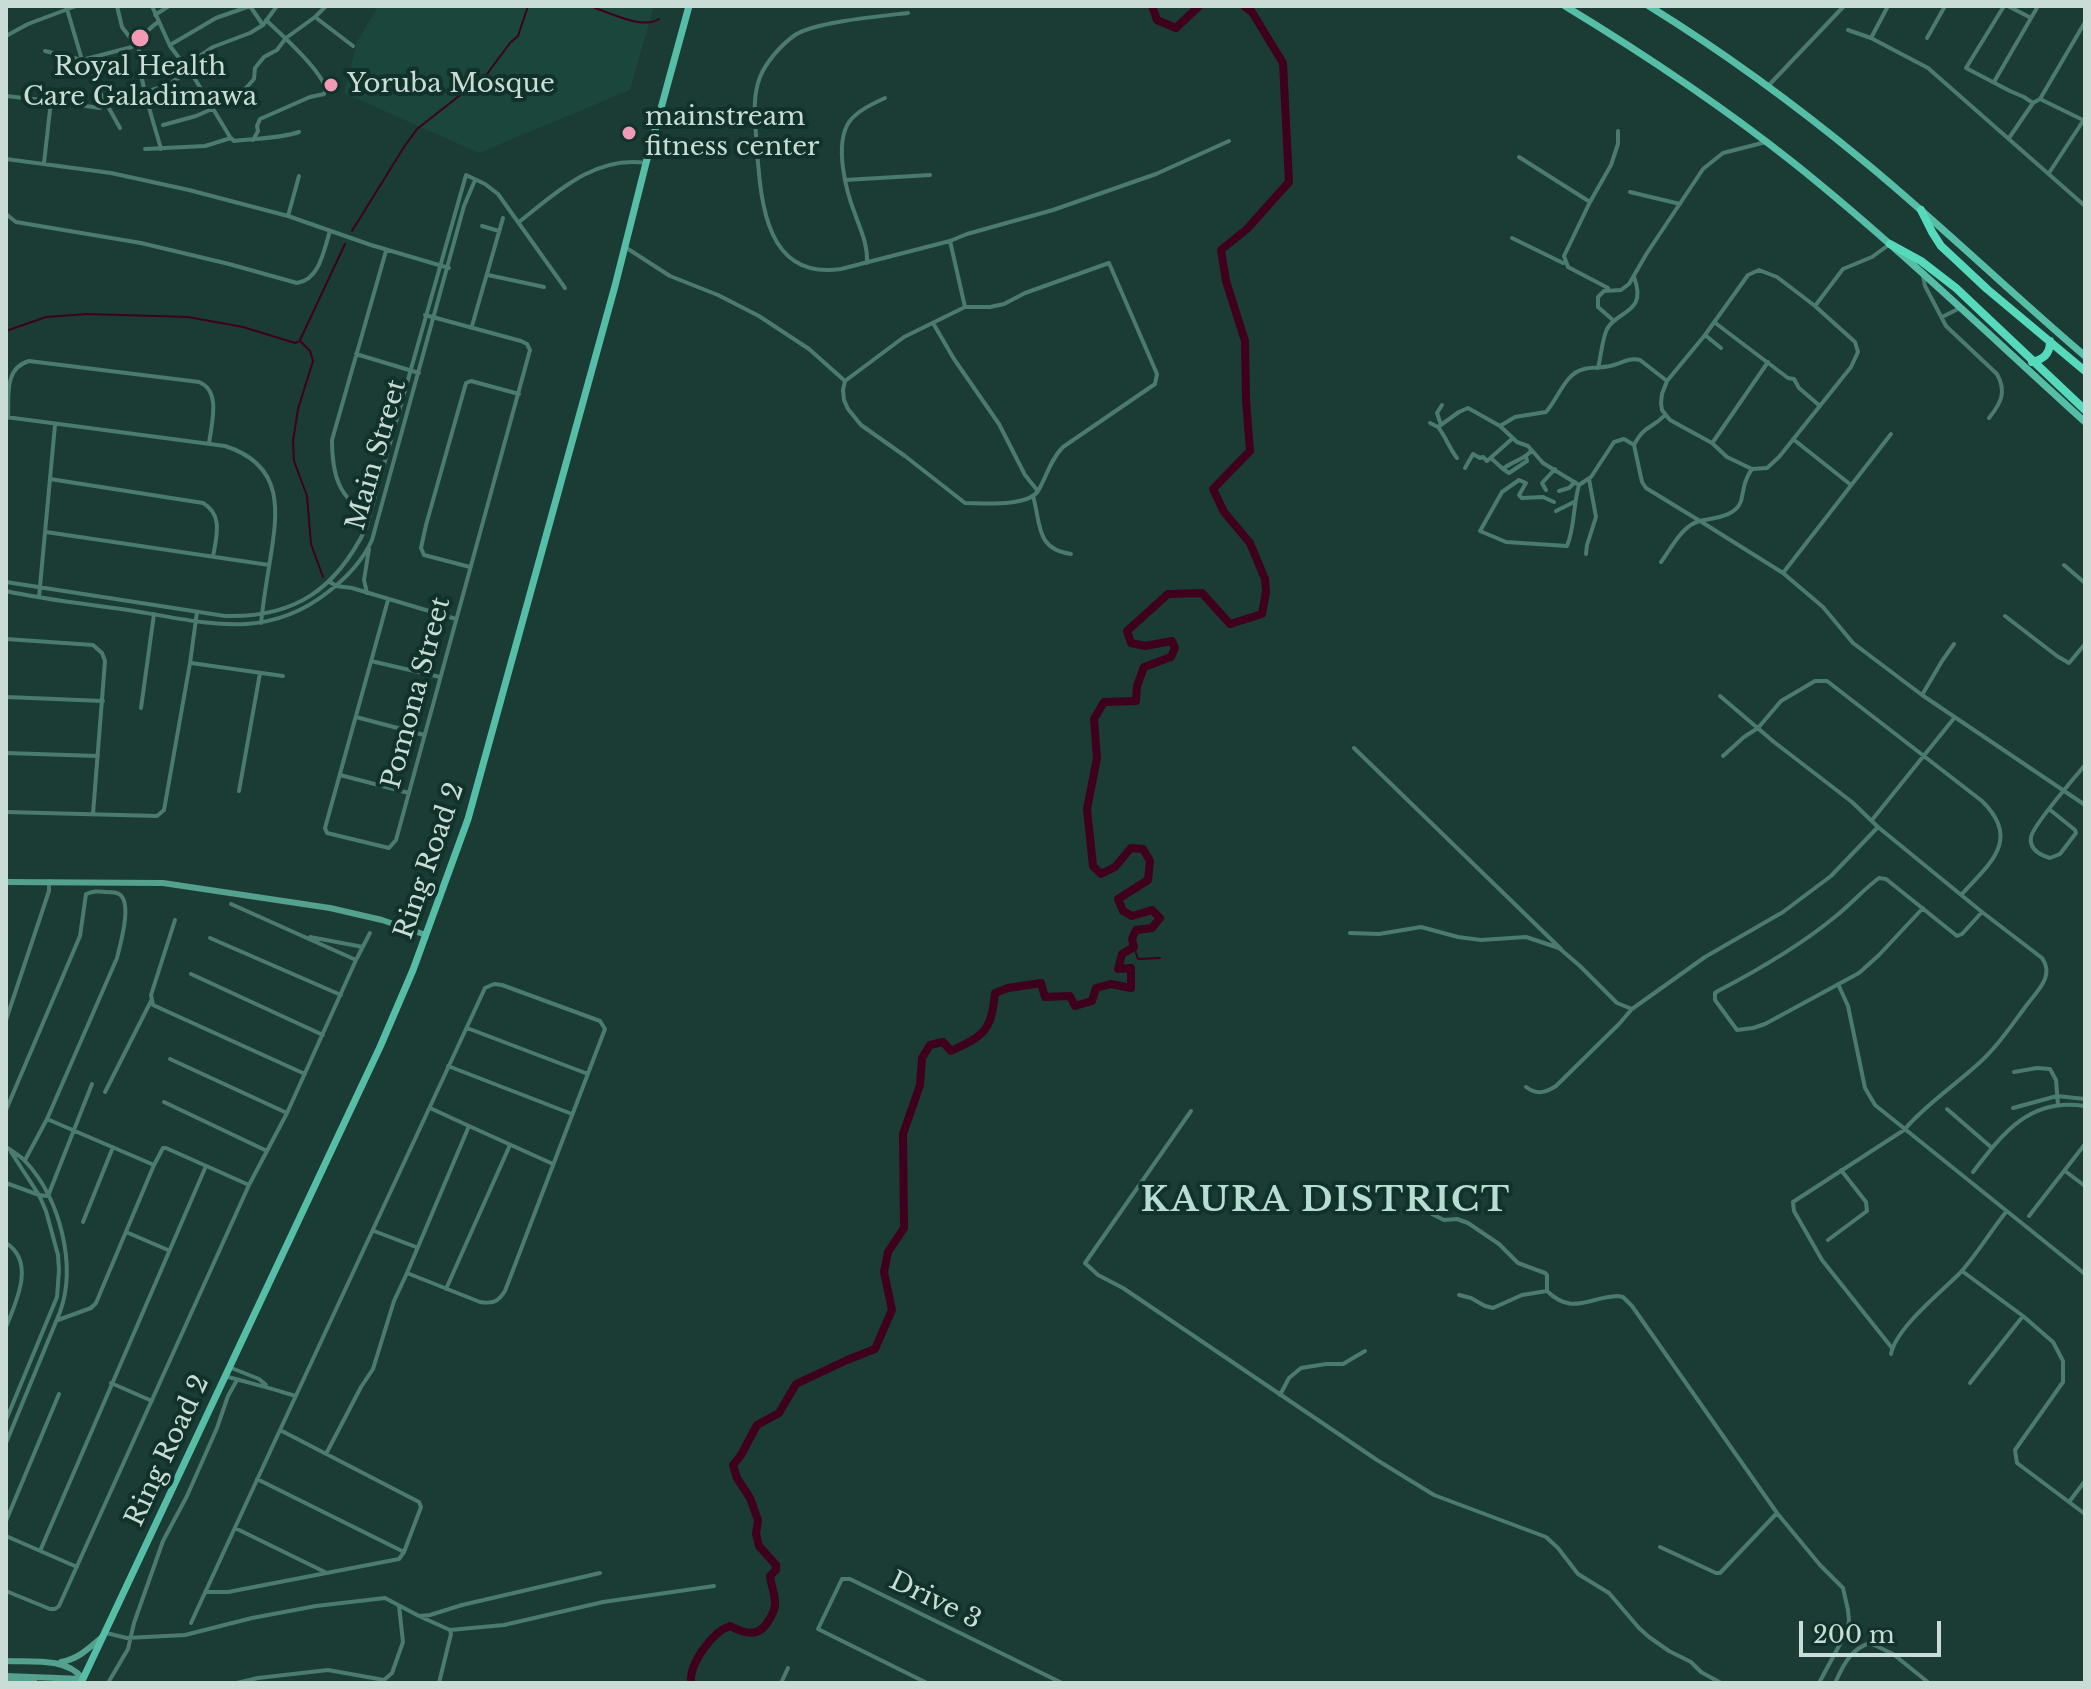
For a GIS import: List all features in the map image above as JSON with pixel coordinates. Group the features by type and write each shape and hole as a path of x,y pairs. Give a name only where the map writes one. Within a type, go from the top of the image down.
{"highway":[{"path":"1921,210 1941,246 2085,371"},
{"path":"1890,244 1921,261 1956,288 2085,410"},
{"path":"2032,362 2042,359 2050,349 2050,341"}],"main road":[{"name":"Ring Road 2","path":"82,1681 380,1047 455,857 640,195 689,6"},
{"path":"1565,6 1667,71 1766,142 1890,244 2085,422"},
{"path":"1649,6 1704,41 1867,164 2084,354"}],"street":[{"path":"6,36 76,6"},
{"path":"117,6 122,27 135,45 146,92 159,126 161,149"},
{"path":"152,6 170,46 234,141 285,137 299,132"},
{"path":"155,15 169,6"},
{"path":"170,46 216,18 250,6 286,38 325,83 326,91 260,119 253,140"},
{"path":"107,104 168,85 213,47 250,33 265,22 277,6"},
{"path":"159,126 196,116 246,88 264,57 277,50 286,38 326,6"},
{"path":"1767,87 1844,6"},
{"path":"1871,38 1888,6"},
{"path":"1927,38 1945,6"},
{"path":"2031,18 2006,6 1966,68 2033,103"},
{"path":"1994,82 2038,6"},
{"path":"64,9 82,60 120,128"},
{"path":"908,13 820,26 794,35 763,69 758,81 755,101 762,202 781,250 791,260 814,270 828,271 867,263 1053,210 1146,178 1229,141"},
{"path":"315,17 353,46"},
{"path":"45,51 82,60 135,45 158,22"},
{"path":"2009,138 2033,103 2040,99 2085,22"},
{"path":"1848,30 1871,38 1928,68 2085,206"},
{"path":"6,96 100,108"},
{"path":"867,263 866,246 847,192 843,151 847,124 856,114 885,98"},
{"path":"2040,99 2084,119 2049,173"},
{"path":"44,163 51,101"},
{"path":"1565,264 1566,250 1611,165 1618,144 1618,131"},
{"path":"145,149 205,146 231,138"},
{"path":"1512,238 1610,290 1625,288 1703,169 1718,156 1766,142"},
{"path":"1519,157 1590,202"},
{"path":"6,159 111,173 189,190 288,216 449,268"},
{"path":"519,222 584,174 615,163 646,163"},
{"name":"Main Street","path":"6,582 225,616 262,614 298,602 330,582 357,544 370,513 466,175 475,180 464,206 369,546 336,586 305,608 286,616 261,623 234,625 6,591"},
{"path":"845,180 930,175"},
{"path":"288,216 299,176"},
{"path":"475,180 498,194 565,288"},
{"path":"1630,192 1680,204"},
{"path":"457,204 464,206"},
{"path":"6,214 16,222 153,246 297,283 308,280 315,273 330,231"},
{"path":"472,326 503,218"},
{"path":"482,226 499,231"},
{"path":"447,239 456,241"},
{"path":"950,241 965,307"},
{"path":"1815,306 1843,269 1872,257 1890,244"},
{"path":"625,247 670,276 759,316 790,335 845,381"},
{"path":"370,513 351,503 343,493 337,479 332,440 386,250"},
{"path":"1110,263 1157,374 1155,384 1058,452 1033,496 1020,502 965,503 861,425 848,409 843,390 845,381 904,337 965,307 1004,304 1029,291 1110,263"},
{"path":"1759,270 1777,277 1815,306 1855,342 1858,352 1851,367 1767,468 1752,469 1721,453 1712,443 1665,415 1661,403 1667,381 1748,275 1759,270"},
{"path":"486,274 544,287"},
{"path":"1922,274 1946,326 1997,374 2002,383 2002,398 1989,418"},
{"path":"1598,368 1607,329 1635,304 1637,286 1633,276"},
{"path":"1610,290 1601,293 1597,302 1598,307 1614,321"},
{"path":"1942,317 1960,308"},
{"name":"Pomona Street","path":"388,600 325,824 327,833 391,847 396,840 530,350 521,341 425,315"},
{"path":"1714,322 1788,378 1794,379 1799,388 1820,406"},
{"path":"933,323 999,424 1025,475 1038,491"},
{"path":"1705,335 1721,348"},
{"path":"356,354 419,373"},
{"path":"1500,426 1515,417 1546,412 1568,379 1583,369 1613,366 1635,358 1667,381"},
{"path":"209,444 213,402 211,391 204,383 29,361 18,364 10,380 7,418 55,425 225,446 243,454 259,467 275,499 276,520 261,623"},
{"path":"1712,443 1768,362"},
{"path":"470,567 424,555 422,551 444,456 466,383 471,381 519,394"},
{"path":"1442,405 1437,413 1440,426 1457,458"},
{"path":"1440,426 1468,408 1500,426 1528,446 1543,463 1577,483"},
{"path":"1665,415 1640,432 1634,445 1646,488 1783,573 1823,607 1853,643 1922,695 2085,805"},
{"path":"1430,423 1440,426"},
{"path":"39,597 55,425"},
{"path":"1783,573 1891,434"},
{"path":"1465,468 1473,454 1487,461 1513,438"},
{"path":"1559,491 1589,479 1614,442 1624,439 1634,445"},
{"path":"1793,439 1851,485"},
{"path":"1491,458 1509,473 1527,461 1526,457 1531,451"},
{"path":"1546,490 1542,483 1555,469"},
{"path":"1661,562 1692,523 1720,517 1737,509 1743,485 1752,469"},
{"path":"50,479 203,503 215,512 218,521 213,557"},
{"path":"1586,554 1596,517 1589,479"},
{"path":"1554,502 1543,497 1522,498 1519,495 1526,483 1519,480 1502,492 1480,531 1506,542 1567,546 1571,537 1577,483"},
{"path":"1033,496 1038,527 1045,541 1058,551 1071,554"},
{"path":"1556,511 1574,502"},
{"path":"46,532 269,565"},
{"path":"367,593 364,580 369,546"},
{"path":"2064,565 2085,583"},
{"path":"337,574 352,588"},
{"path":"330,582 456,619"},
{"path":"6,812 157,816 164,810 197,612"},
{"path":"141,708 154,614"},
{"path":"2005,616 2069,663 2085,644"},
{"path":"6,639 93,645 105,661 93,815"},
{"path":"1922,695 1954,644"},
{"path":"371,661 440,677"},
{"path":"190,663 283,676"},
{"path":"239,791 260,673"},
{"path":"1723,756 1758,728 1781,701 1807,685 1824,680 1924,755 1993,813 1999,827 2000,845 1996,857 1962,894"},
{"path":"1720,696 2042,958 2048,974 1982,1061 1916,1116 1904,1130 1796,1199 1792,1206 1822,1260 1892,1351 1897,1339 1962,1271 2006,1212"},
{"path":"6,697 103,701"},
{"path":"356,717 424,735"},
{"path":"1872,820 1955,717"},
{"path":"1354,748 1617,1003 1632,1009"},
{"path":"6,753 98,756"},
{"path":"2049,809 2076,831 2075,837 2064,849 2056,857 2050,858 2038,853 2031,842 2032,833 2049,809 2085,765"},
{"path":"340,775 409,793"},
{"path":"1526,1087 1537,1093 1556,1086 1632,1009 1705,957 1783,912 1831,876 1878,827"},
{"path":"1923,908 1871,963 1765,1024 1744,1030 1735,1029 1715,998 1718,991 1775,960 1811,935 1881,877 1886,879 1923,908 1957,936 1982,912"},
{"path":"6,1020 49,891 49,881"},
{"path":"6,882 151,882 241,893 357,913 426,935"},
{"path":"6,1110 80,936 86,894 94,891 117,892 125,903 124,930 117,958 47,1119 25,1160"},
{"path":"231,904 356,960"},
{"path":"105,1092 151,1001 175,920"},
{"path":"1350,933 1379,934 1421,927 1471,939 1526,937 1566,953"},
{"path":"6,1591 50,1609 59,1606 249,1185 287,1113 370,933"},
{"path":"301,935 363,947"},
{"path":"210,938 341,995"},
{"path":"191,974 323,1035"},
{"path":"191,1623 482,992 494,984 502,985 600,1021 605,1029 499,1300 490,1304 480,1302 407,1273"},
{"path":"1838,984 1848,1006 1865,1088 1881,1112 2085,1274"},
{"path":"151,1001 159,1009 305,1074"},
{"path":"466,1027 588,1074"},
{"path":"170,1059 287,1113"},
{"path":"448,1066 572,1114"},
{"path":"2014,1072 2050,1069 2056,1080 2058,1105"},
{"path":"48,1196 92,1084"},
{"path":"2013,1108 2057,1096 2085,1099"},
{"path":"164,1102 267,1151"},
{"path":"1973,1172 2010,1128 2024,1117 2058,1105 2085,1106"},
{"path":"430,1108 553,1164"},
{"path":"1947,1109 1992,1148"},
{"path":"1191,1111 1085,1263 1098,1275 1123,1288 1377,1460 1434,1495 1546,1537 1578,1574 1609,1593 1649,1637 1721,1683"},
{"path":"47,1119 154,1165"},
{"path":"326,1454 373,1369 394,1301 469,1126"},
{"path":"2029,1216 2085,1144"},
{"path":"446,1289 510,1145"},
{"path":"83,1222 113,1147"},
{"path":"6,1443 65,1299 68,1269 61,1229 48,1196 25,1160 8,1148"},
{"path":"6,1420 57,1297 59,1270 46,1211 8,1148"},
{"path":"57,1320 89,1309 96,1303 162,1150 166,1148 249,1185"},
{"path":"40,1551 206,1166"},
{"path":"1828,1240 1868,1208 1841,1170"},
{"path":"2065,1171 2085,1186"},
{"path":"6,1183 48,1196"},
{"path":"1428,1212 1444,1220 1457,1219 1468,1223 1499,1244 1518,1263 1545,1273 1547,1291 1556,1300 1569,1305 1612,1296 1628,1301 1777,1513 1843,1588 1849,1621 1847,1631 1819,1683"},
{"path":"374,1231 417,1247"},
{"path":"126,1232 169,1251"},
{"path":"6,1243 19,1257 22,1280 6,1327"},
{"path":"1962,1271 2023,1316 2059,1351 2064,1370 2063,1382 2015,1450 2015,1457 2017,1463 2085,1514"},
{"path":"1459,1295 1493,1308 1522,1295 1547,1291"},
{"path":"57,1297 65,1299"},
{"path":"1970,1383 2023,1316"},
{"path":"1280,1395 1289,1378 1301,1368 1343,1364 1365,1351"},
{"path":"229,1367 268,1386"},
{"path":"224,1376 295,1396"},
{"path":"108,1683 128,1649 163,1541 187,1496 237,1380"},
{"path":"111,1383 152,1401"},
{"path":"6,1521 59,1394"},
{"path":"16,1395 24,1399"},
{"path":"205,1592 228,1592 397,1559 404,1552 421,1507 419,1502 280,1430"},
{"path":"257,1479 404,1552"},
{"path":"2069,1502 2085,1481"},
{"path":"1660,1547 1720,1573 1777,1513"},
{"path":"235,1528 327,1573"},
{"path":"6,1536 77,1567"},
{"path":"419,1616 600,1573"},
{"name":"Drive 3","path":"927,1683 818,1629 840,1582 847,1578 1062,1683"},
{"path":"6,1661 70,1661 82,1655 106,1633 130,1638 185,1635 316,1606 385,1598 450,1630 504,1625 603,1602 714,1586"},
{"path":"237,1683 328,1670 384,1680 392,1673 403,1642 399,1606"},
{"path":"439,1683 450,1630"},
{"path":"1835,1683 1856,1648 1870,1643 1893,1654 1929,1683"},
{"path":"53,1663 72,1667 82,1681"},
{"path":"781,1683 788,1668"},
{"path":"6,1678 82,1681"},
{"path":"6,1678 75,1683"}],"shaded area":[{"path":"378,6 654,6 630,90 479,153 344,93 357,42"}],"waterway":[{"path":"352,231 417,129 487,74 518,36 528,6"},
{"path":"590,6 634,21 652,22 659,19"},
{"path":"1152,6 1157,20 1176,28 1199,6"},
{"path":"691,1683 698,1658 716,1635 730,1626 751,1633 761,1630 775,1607 770,1576 776,1565 759,1546 756,1534 758,1520 733,1465 757,1425 779,1413 796,1384 875,1349 892,1310 884,1272 888,1252 904,1228 903,1134 920,1085 922,1058 930,1045 943,1042 951,1051 979,1036 991,1016 995,993 1008,988 1041,983 1045,997 1070,996 1075,1006 1092,1001 1096,988 1111,984 1131,988 1131,968 1118,969 1122,954 1134,947 1132,939 1136,930 1152,928 1160,918 1152,910 1132,916 1123,911 1118,899 1148,880 1150,861 1143,849 1131,848 1115,867 1101,874 1093,866 1087,809 1097,758 1094,719 1104,702 1136,701 1137,686 1144,667 1171,657 1175,648 1172,641 1145,646 1131,643 1127,631 1168,594 1202,593 1230,624 1262,614 1265,579 1250,543 1224,512 1213,489 1250,451 1245,341 1226,281 1221,250 1247,229 1289,182 1283,63 1252,12 1244,6"},
{"path":"300,340 345,244"},
{"path":"6,331 46,317 87,314 188,317 243,327 295,343 300,341 310,351 313,361 298,409 293,441 294,461 307,496 311,544 323,577"},
{"path":"1134,947 1138,959 1160,958"}],"place":[{"name":"Royal Health Care Galadimawa","path":"140,38"},
{"name":"Yoruba Mosque","path":"331,85"},
{"name":"mainstream fitness center","path":"629,133"}],"district":[{"name":"KAURA DISTRICT","path":"1326,1201"}]}
